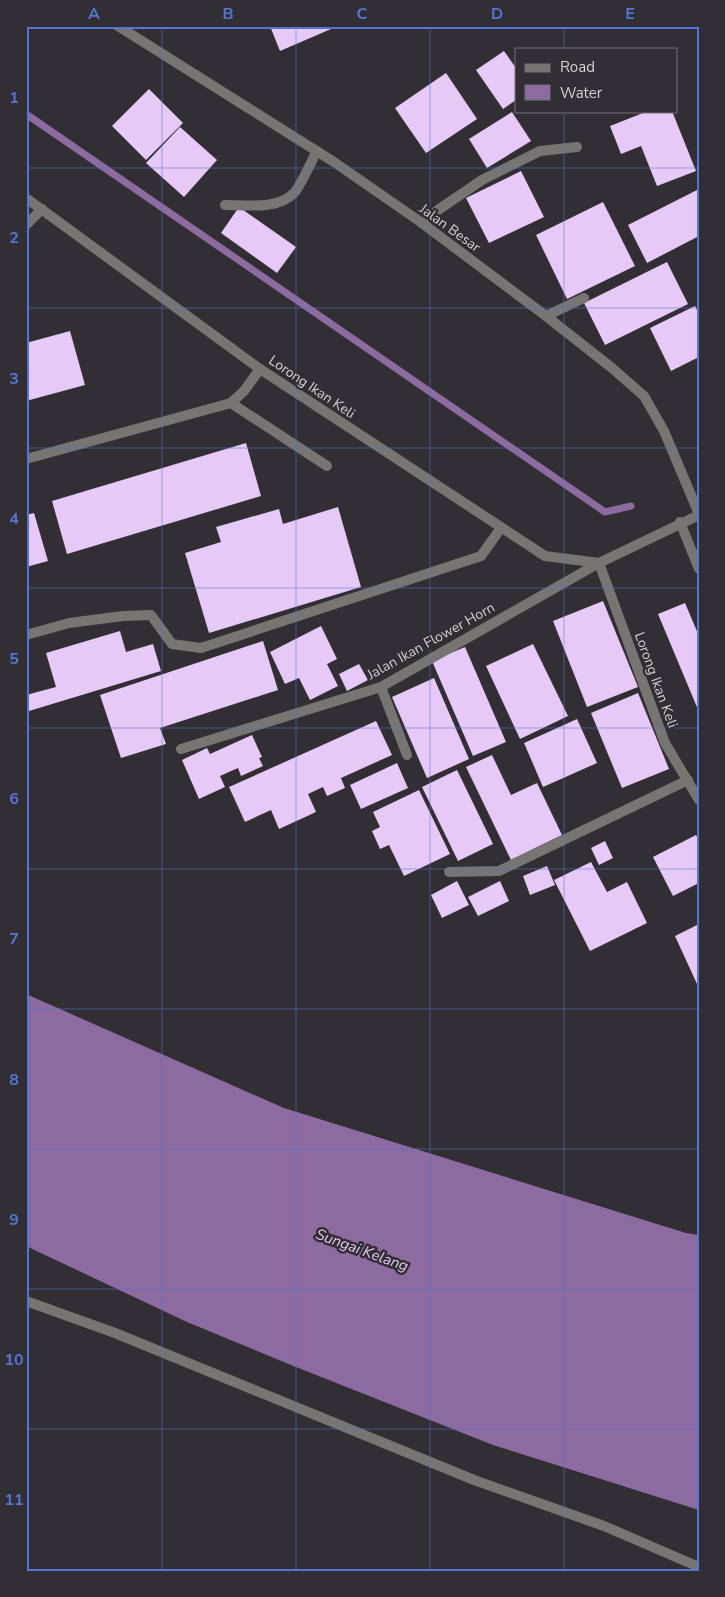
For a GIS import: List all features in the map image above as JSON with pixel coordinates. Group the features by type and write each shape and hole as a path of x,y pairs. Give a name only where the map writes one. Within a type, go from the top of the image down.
{"street":[{"name":"Jalan Besar","path":"118,26 317,151 422,223 612,368 644,396 664,431 699,514"},
{"path":"422,223 482,180 540,152 577,147"},
{"path":"225,205 258,205 280,202 294,193 317,151"},
{"name":"Lorong Ikan Keli","path":"26,198 260,369 501,528 545,556 599,563 665,743 699,800"},
{"path":"26,225 42,209"},
{"path":"546,316 584,298"},
{"path":"26,459 232,403 260,369"},
{"path":"232,403 327,466"},
{"path":"599,563 699,514"},
{"path":"680,522 699,569"},
{"path":"26,635 69,623 123,616 151,615 172,644 201,648 481,556 501,528"},
{"name":"Jalan Ikan Flower Horn","path":"181,749 381,687 599,563"},
{"path":"381,687 407,755"},
{"path":"449,872 499,871 688,780"},
{"path":"26,1301 115,1333 474,1480 604,1526 699,1568"}],"water":[{"name":"Sungai Kelang","path":"26,994 284,1108 686,1233 699,1235 699,1510 493,1445 187,1322 26,1246"}],"building":[{"path":"270,26 338,26 280,51"},
{"path":"504,51 515,67 515,101 503,109 476,70"},
{"path":"446,73 477,119 426,153 395,108"},
{"path":"149,89 183,123 146,160 112,126"},
{"path":"512,112 531,141 487,168 469,139"},
{"path":"645,112 672,112 696,171 657,186 641,146 621,154 610,126"},
{"path":"180,127 217,160 184,197 146,163"},
{"path":"521,171 544,217 489,243 466,198"},
{"path":"699,189 699,236 647,263 628,225"},
{"path":"603,202 635,266 567,299 536,235"},
{"path":"239,207 296,247 277,273 221,233"},
{"path":"667,262 688,304 605,345 584,303"},
{"path":"695,306 699,314 699,357 671,371 650,328"},
{"path":"70,331 85,385 26,401 26,343"},
{"path":"246,443 261,496 67,554 52,501"},
{"path":"338,507 361,587 209,633 185,553 221,542 216,527 279,509 283,524"},
{"path":"34,513 48,561 26,567 26,515"},
{"path":"603,601 638,687 587,707 553,621"},
{"path":"685,603 699,636 699,712 658,614"},
{"path":"321,626 337,659 327,664 338,686 310,700 299,678 285,684 270,652"},
{"path":"120,631 126,652 153,644 161,671 29,711 26,695 56,687 46,653"},
{"path":"263,641 278,690 160,728 166,744 121,758 100,695"},
{"path":"533,644 568,716 520,739 486,666"},
{"path":"465,647 506,742 473,756 432,661"},
{"path":"359,664 368,680 347,691 339,674"},
{"path":"434,678 469,759 427,778 392,697"},
{"path":"638,693 669,769 622,788 591,713"},
{"path":"577,719 597,763 543,787 524,743"},
{"path":"376,721 392,755 341,778 345,788 327,796 323,787 308,794 316,812 279,829 271,810 245,822 229,787"},
{"path":"252,735 262,757 259,758 263,766 241,776 238,768 220,776 225,787 199,799 182,760 207,748 210,754"},
{"path":"492,755 511,795 537,783 562,835 511,860 466,767"},
{"path":"397,763 408,788 361,809 350,785"},
{"path":"457,770 493,844 458,861 422,787"},
{"path":"419,790 450,854 404,876 389,845 380,849 372,831 380,827 373,812"},
{"path":"696,835 699,840 699,883 673,896 653,857"},
{"path":"605,841 613,858 599,865 591,848"},
{"path":"591,862 607,892 627,882 647,923 590,951 554,880"},
{"path":"547,866 555,885 530,895 523,876"},
{"path":"457,881 469,905 442,918 431,895"},
{"path":"500,881 509,901 478,916 468,897"},
{"path":"699,924 699,983 697,984 675,936"}],"waterway":[{"path":"26,114 605,512 631,506"}]}
